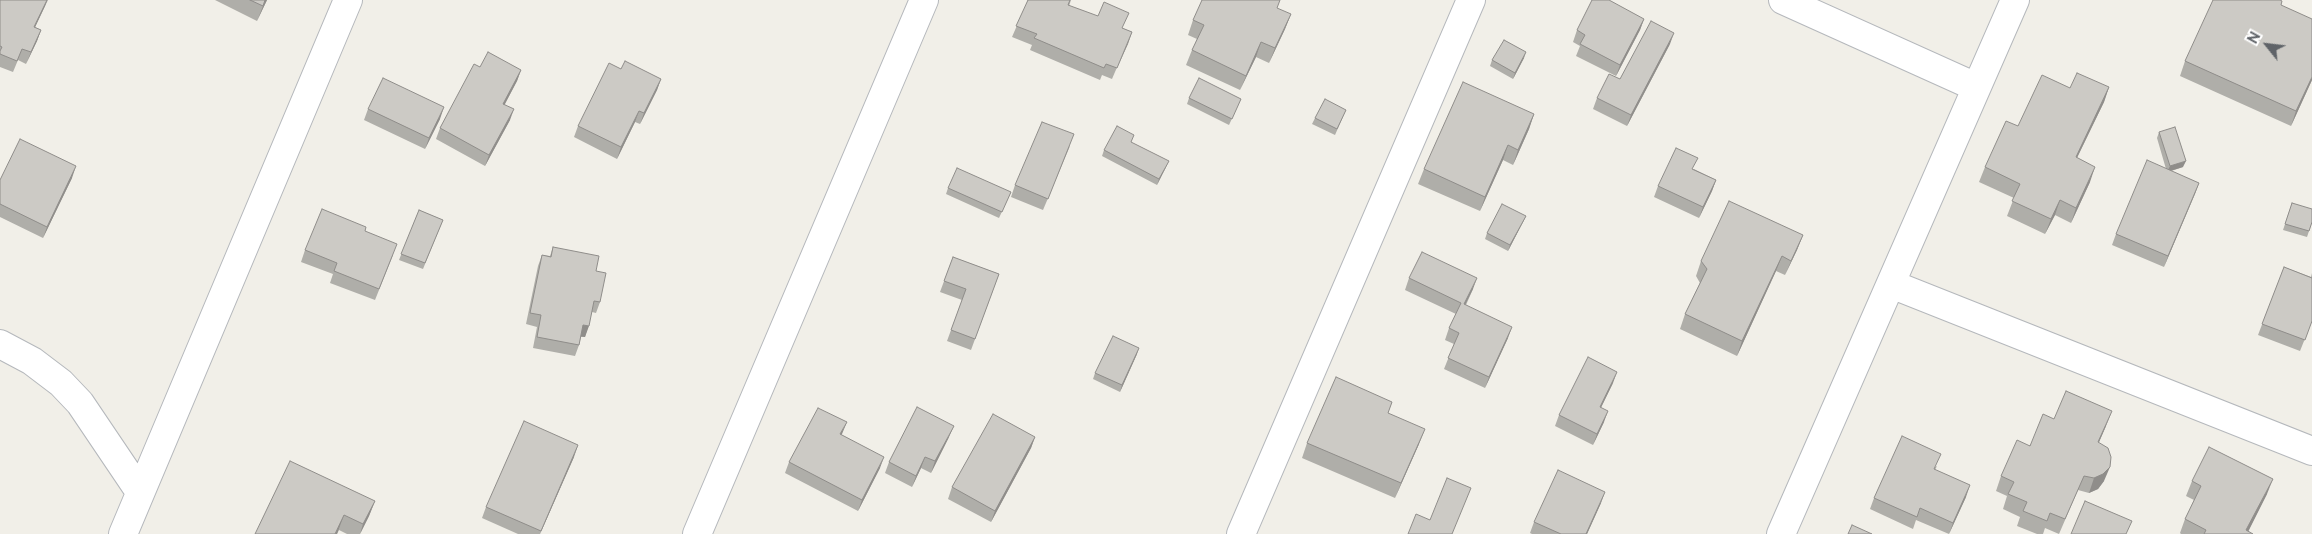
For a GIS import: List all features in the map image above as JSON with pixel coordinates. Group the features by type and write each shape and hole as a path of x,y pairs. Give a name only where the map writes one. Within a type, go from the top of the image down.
{"street":[{"path":"122,534 348,0"},
{"path":"697,534 924,0"},
{"path":"1241,534 1471,0"},
{"path":"1783,0 1976,88"},
{"path":"1781,534 2016,0"},
{"path":"1891,284 2312,451"},
{"path":"0,344 32,361 61,383 80,404 140,492"}],"building":[{"path":"0,0 47,0 34,27 41,30 31,52 22,49 17,61 0,54 2,47 0,46"},
{"path":"250,0 265,0 263,6"},
{"path":"1028,0 1070,0 1068,5 1098,16 1104,2 1129,13 1122,28 1132,32 1117,68 1106,64 1104,68 1034,38 1037,34 1016,26"},
{"path":"1202,0 1280,0 1277,8 1291,14 1275,48 1261,42 1246,76 1192,50 1204,25 1193,20"},
{"path":"1592,0 1609,0 1644,19 1620,65 1580,44 1585,35 1577,30"},
{"path":"2213,0 2280,0 2282,1 2281,5 2312,19 2312,77 2296,111 2185,61"},
{"path":"1651,21 1674,33 1631,115 1597,98 1609,74 1620,79"},
{"path":"1504,40 1526,52 1515,73 1492,60"},
{"path":"488,52 521,70 503,104 514,109 489,155 440,128 474,64 480,67"},
{"path":"625,61 661,79 644,113 639,111 621,147 578,126 609,63 621,69"},
{"path":"2077,73 2109,87 2076,157 2095,167 2076,208 2060,200 2051,219 2012,201 2020,184 1985,167 2006,121 2018,126 2042,75 2070,88"},
{"path":"383,78 444,107 429,138 368,109"},
{"path":"1199,78 1241,99 1232,119 1189,98"},
{"path":"1463,82 1534,114 1518,150 1508,145 1485,197 1424,169"},
{"path":"1325,99 1346,110 1337,129 1315,118"},
{"path":"1042,122 1074,134 1048,199 1015,185"},
{"path":"1117,126 1134,135 1131,142 1169,161 1159,179 1104,150"},
{"path":"2175,127 2186,161 2170,166 2159,132"},
{"path":"20,139 76,166 47,227 0,204 0,180"},
{"path":"1676,148 1698,158 1692,169 1716,180 1703,207 1658,186"},
{"path":"2147,160 2199,183 2168,256 2116,234"},
{"path":"957,168 1011,192 1002,212 948,188"},
{"path":"1729,201 1803,235 1791,261 1782,256 1742,341 1685,314 1707,269 1701,261"},
{"path":"2292,203 2312,209 2312,222 2309,231 2285,224"},
{"path":"1502,204 1526,216 1510,245 1487,233"},
{"path":"322,209 366,227 365,231 397,244 379,289 334,271 337,263 305,250"},
{"path":"419,210 443,220 425,263 401,254"},
{"path":"553,247 599,256 596,271 606,273 600,302 594,301 589,326 583,325 579,345 537,337 541,315 530,313 542,255 551,257"},
{"path":"1422,252 1477,278 1464,304 1512,327 1489,377 1448,358 1459,333 1449,328 1461,303 1409,278"},
{"path":"953,257 999,274 975,339 951,330 966,289 944,281"},
{"path":"2284,267 2312,278 2312,321 2305,340 2262,324"},
{"path":"1113,336 1139,348 1122,385 1095,373"},
{"path":"1588,357 1617,372 1600,407 1608,411 1597,434 1559,415"},
{"path":"1336,377 1392,402 1388,413 1425,429 1401,483 1307,443"},
{"path":"2066,391 2112,411 2098,442 2108,448 2111,457 2110,467 2103,474 2094,478 2084,476 2065,519 2050,513 2047,521 2023,511 2027,502 2008,494 2014,482 2001,476 2017,440 2030,446 2043,414 2054,419"},
{"path":"917,407 954,426 935,461 925,457 916,476 889,462"},
{"path":"818,408 847,422 840,434 884,457 862,500 789,462"},
{"path":"993,414 1035,437 995,511 952,487"},
{"path":"524,421 578,445 541,531 486,507"},
{"path":"1902,436 1941,454 1934,469 1970,485 1953,523 1920,508 1917,517 1874,498"},
{"path":"2209,447 2273,479 2246,530 2253,534 2204,534 2206,530 2185,519 2201,486 2192,481"},
{"path":"290,461 375,501 363,524 344,515 335,534 255,534"},
{"path":"1558,470 1605,492 1586,534 1561,534 1534,522"},
{"path":"1447,478 1471,488 1452,534 1408,534 1416,514 1430,520"},
{"path":"2085,501 2132,521 2126,534 2071,534"},
{"path":"1852,525 1872,534 1848,534"}]}
